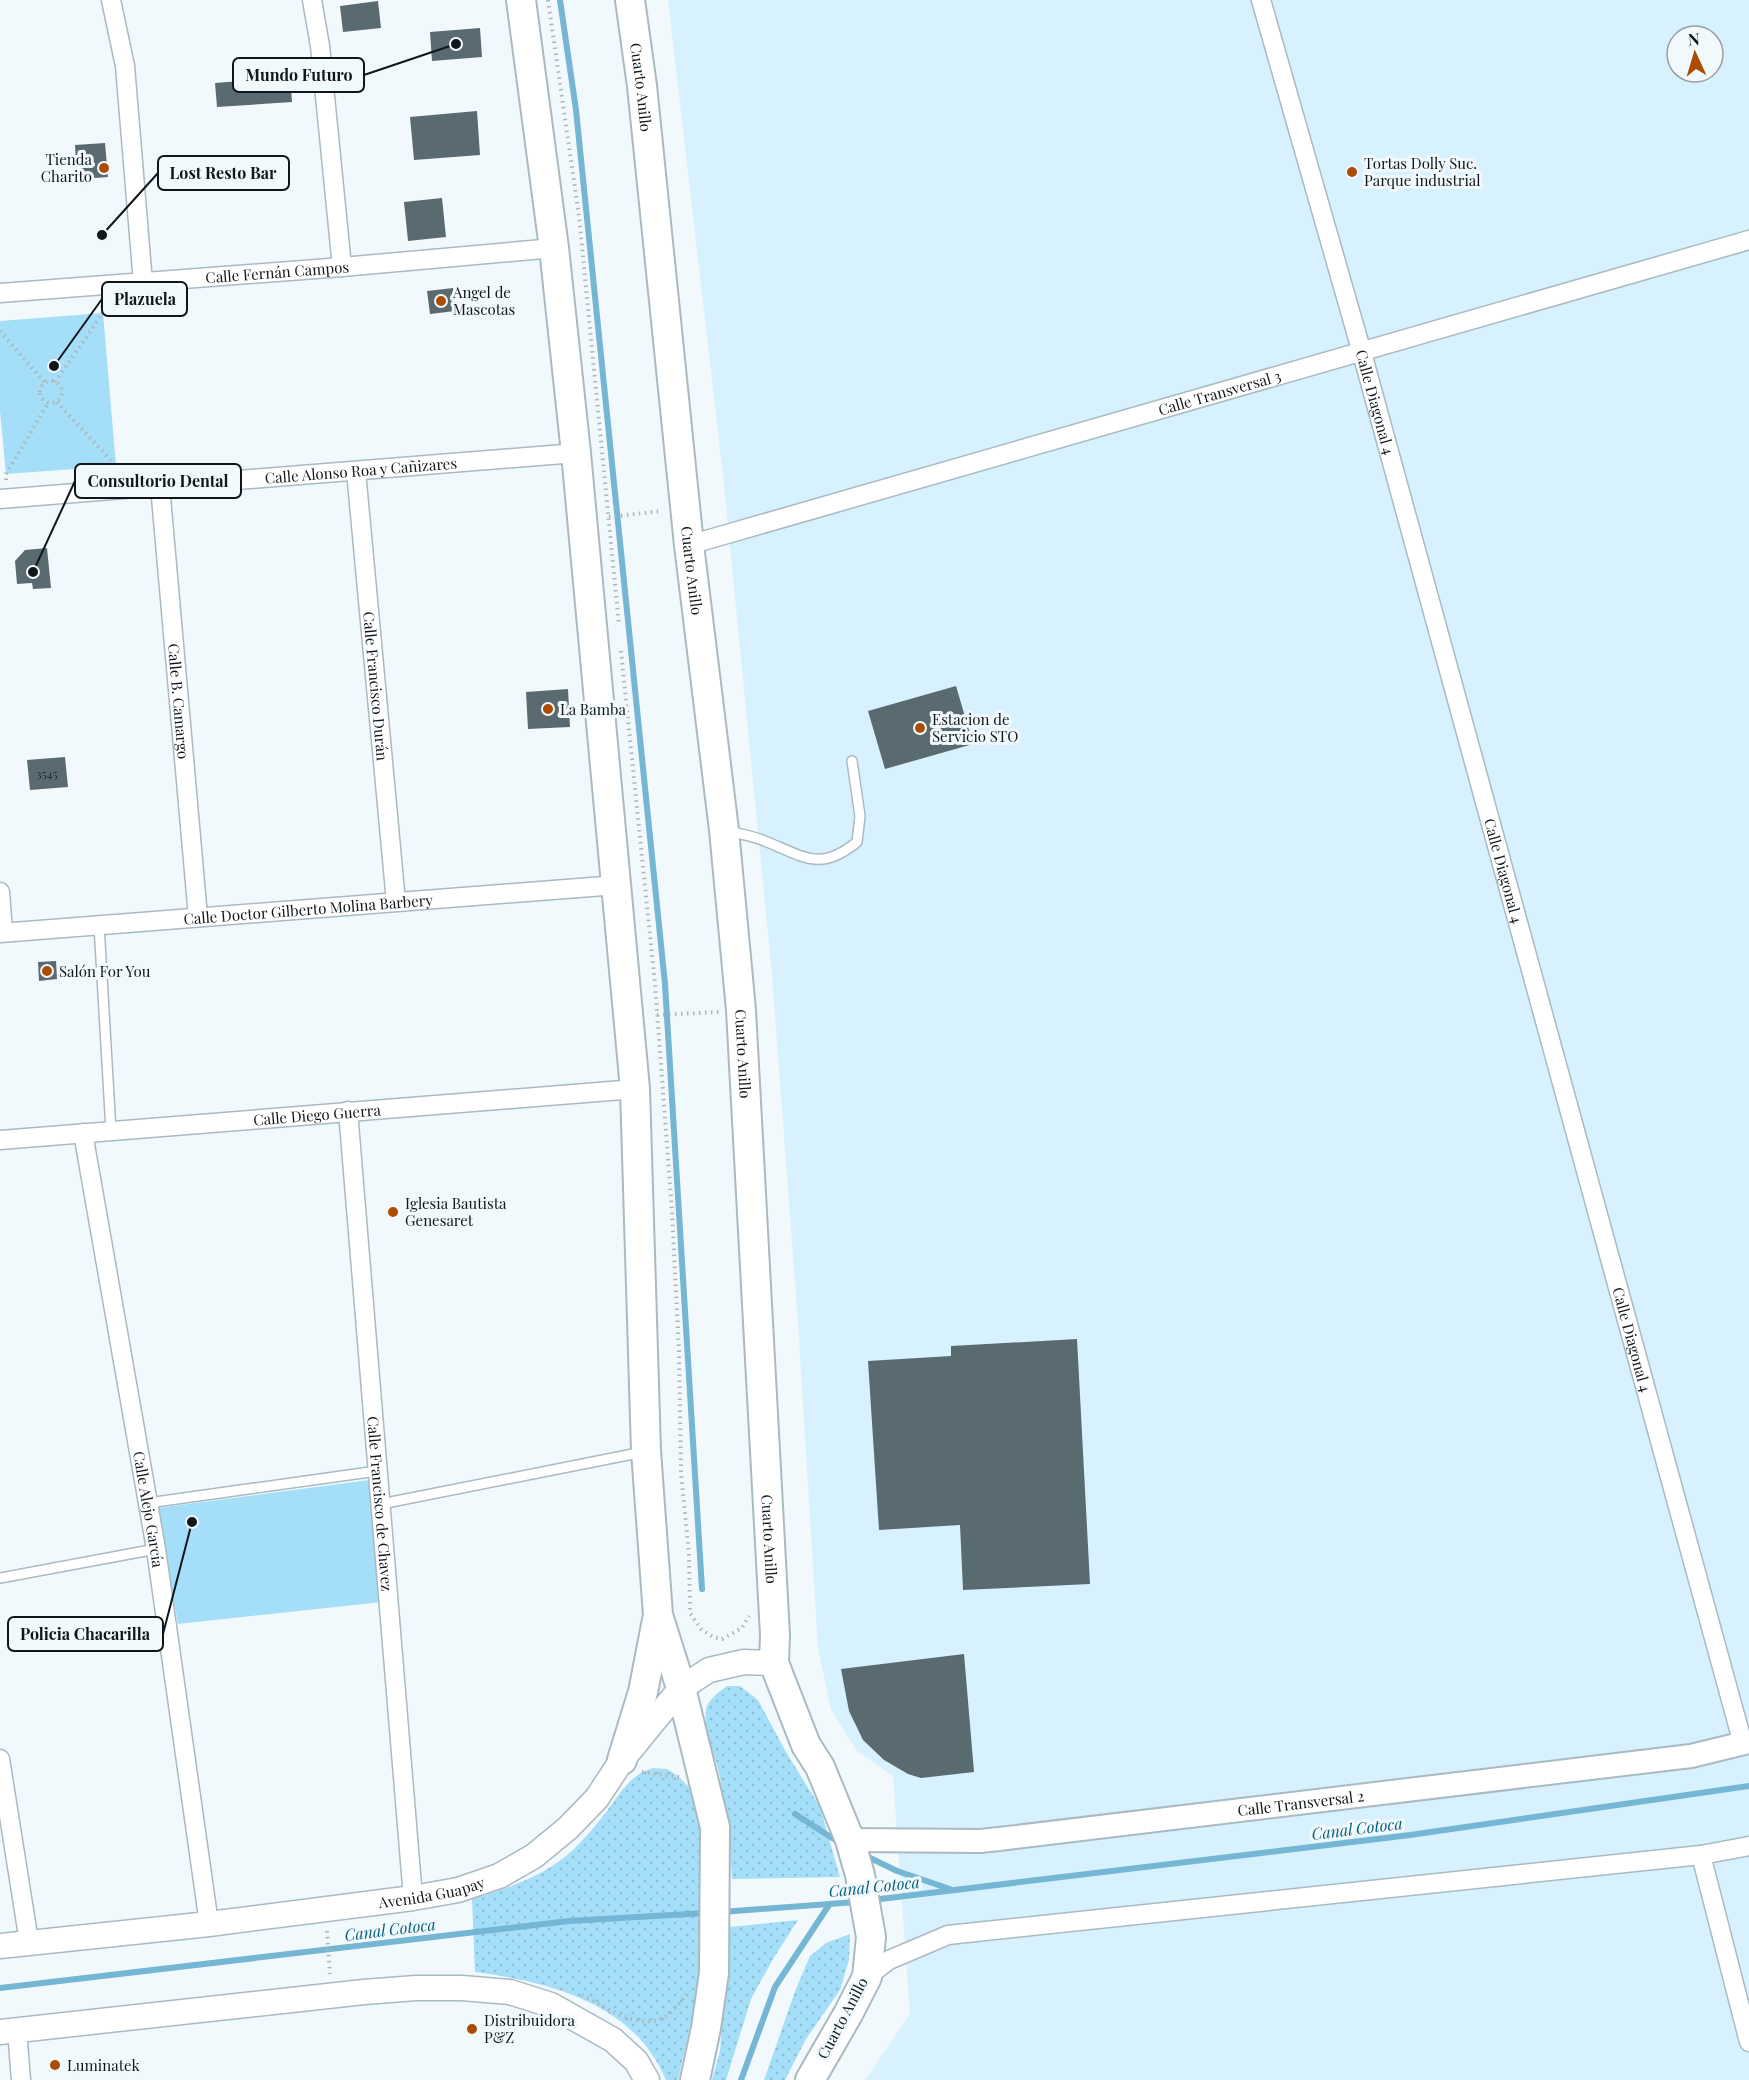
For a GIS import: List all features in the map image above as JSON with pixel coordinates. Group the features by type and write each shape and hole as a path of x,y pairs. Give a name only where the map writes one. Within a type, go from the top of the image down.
{"highway":[{"path":"521,0 554,248 576,453 635,1089 646,1451 658,1615 681,1688 715,1827 714,1973 695,2080"},
{"name":"Cuarto Anillo","path":"630,0 642,86 689,545 724,830 741,1010 775,1635 774,1663 806,1745 820,1767 850,1840 860,1875 871,1937 867,1977 810,2080"},
{"path":"622,1760 643,1692 658,1615"}],"main road":[{"name":"Avenida Guapay","path":"0,1947 413,1898 458,1890 499,1876 534,1856 568,1828 597,1798 622,1760 681,1688 709,1670 744,1662 774,1663"},
{"path":"8,2031 364,1992 416,1988 462,1988 510,1992 551,2005 613,2040 636,2061 647,2080"}],"street":[{"path":"111,0 125,66 143,283"},
{"path":"312,0 320,46 342,267"},
{"name":"Calle Diagonal 4","path":"1261,0 1362,353 1746,1743"},
{"name":"Calle Transversal 3","path":"689,545 1749,240"},
{"name":"Calle Fernán Campos","path":"0,293 554,248"},
{"name":"Calle Alonso Roa y Cañizares","path":"3,499 576,453"},
{"name":"Calle Francisco Durán","path":"356,471 396,902"},
{"name":"Calle B. Camargo","path":"160,486 198,917"},
{"name":"Calle Doctor Gilberto Molina Barbery","path":"1,932 617,885"},
{"path":"0,892 1,932"},
{"name":"Calle Diego Guerra","path":"0,1140 635,1089"},
{"name":"Calle Francisco de Chavez","path":"348,1111 413,1898"},
{"name":"Calle Alejo García","path":"83,1133 156,1549 209,1924"},
{"name":"Calle Transversal 2","path":"850,1840 980,1841 999,1839 1691,1756 1746,1743"},
{"path":"0,1759 29,1942"},
{"path":"867,1977 889,1960 948,1935 1701,1855 1749,1846"},
{"path":"1701,1855 1749,2042"},
{"path":"8,2031 21,2080"}],"lane":[{"path":"724,830 766,841 800,857 819,860 841,855 857,842 860,816 852,761"},
{"path":"99,925 111,1131"},
{"path":"381,1504 646,1451"},
{"path":"148,1503 377,1472"},
{"path":"0,1578 156,1549"}],"path":[{"path":"48,403 40,394 42,386 45,383 55,382 103,313 102,286"},
{"path":"0,331 45,383"},
{"path":"48,403 57,402 61,398 62,390 55,382"},
{"path":"57,402 116,466 119,489"},
{"path":"3,499 6,474 48,403"},
{"path":"609,517 662,511"},
{"path":"657,1016 728,1011"},
{"path":"664,1774 678,1776 684,1782"},
{"path":"327,1929 329,1971"},
{"path":"322,1974 329,1971 340,1972"},
{"path":"581,1994 631,2018 647,2021 664,2018 686,1996 690,1987"}],"shaded area":[{"path":"668,0 1749,0 1749,2080 865,2080 910,2014 893,1776 857,1751 831,1710 818,1648 798,1323 772,975 723,475"},
{"path":"103,313 116,466 6,474 0,411 0,321"},
{"path":"369,1480 382,1602 178,1624 158,1508"},
{"path":"727,1686 740,1686 758,1700 786,1752 820,1807 840,1877 732,1879 724,1800 706,1718 709,1702"},
{"path":"653,1768 667,1769 689,1787 694,1795 699,1818 702,1890 699,1971 696,2000 678,2080 666,2080 652,2054 633,2032 611,2015 587,2001 532,1982 475,1972 472,1899 526,1880 563,1859 591,1830 627,1785 638,1775"},
{"path":"798,1920 751,1999 726,2080 712,2080 720,2051 730,1927"},
{"path":"850,1934 849,1960 840,1990 806,2039 785,2080 764,2080 810,1956 826,1943"}],"building":[{"path":"378,1 381,28 343,32 340,6"},
{"path":"480,28 482,57 432,61 430,32"},
{"path":"290,77 292,102 217,107 215,83"},
{"path":"477,111 480,155 414,160 410,117"},
{"path":"105,143 108,177 82,179 81,166 76,163 75,145"},
{"path":"442,198 446,237 408,241 404,202"},
{"name":"Angel de Mascotas","path":"453,288 455,311 430,314 427,291"},
{"path":"47,548 51,588 33,589 32,583 17,584 15,561 25,550"},
{"name":"Estacion de Servicio STO","path":"956,686 973,744 885,769 868,711"},
{"name":"La Bamba","path":"568,689 570,727 528,729 526,692"},
{"path":"65,757 68,787 30,790 27,760"},
{"name":"Salón For You","path":"56,961 57,979 39,981 38,962"},
{"path":"1077,1339 1090,1584 963,1590 960,1525 879,1530 868,1361 951,1356 951,1346"},
{"path":"964,1654 974,1772 921,1778 908,1774 884,1760 863,1740 849,1711 841,1669"}],"waterway":[{"path":"560,0 576,110 665,984 702,1589"},
{"name":"Canal Cotoca","path":"872,1900 1410,1835 1749,1786"},
{"path":"795,1814 840,1843"},
{"path":"862,1854 897,1871 950,1889"},
{"name":"Canal Cotoca","path":"722,1912 856,1902"},
{"path":"741,2080 775,1987 829,1905"},
{"name":"Canal Cotoca","path":"0,1988 569,1921 706,1913"}],"place":[{"name":"Mundo Futuro","path":"456,44"},
{"name":"Tienda Charito","path":"104,168"},
{"name":"Tortas Dolly Suc. Parque industrial","path":"1352,172"},
{"name":"Lost Resto Bar","path":"102,235"},
{"name":"Angel de Mascotas","path":"441,301"},
{"name":"Plazuela","path":"54,366"},
{"name":"Consultorio Dental","path":"33,572"},
{"name":"La Bamba","path":"548,709"},
{"name":"Estacion de Servicio STO","path":"920,728"},
{"name":"Salón For You","path":"47,971"},
{"name":"Iglesia Bautista Genesaret","path":"393,1212"},
{"name":"Policia Chacarilla","path":"192,1522"},
{"name":"Distribuidora P&Z","path":"472,2029"},
{"name":"Luminatek","path":"55,2065"}]}
